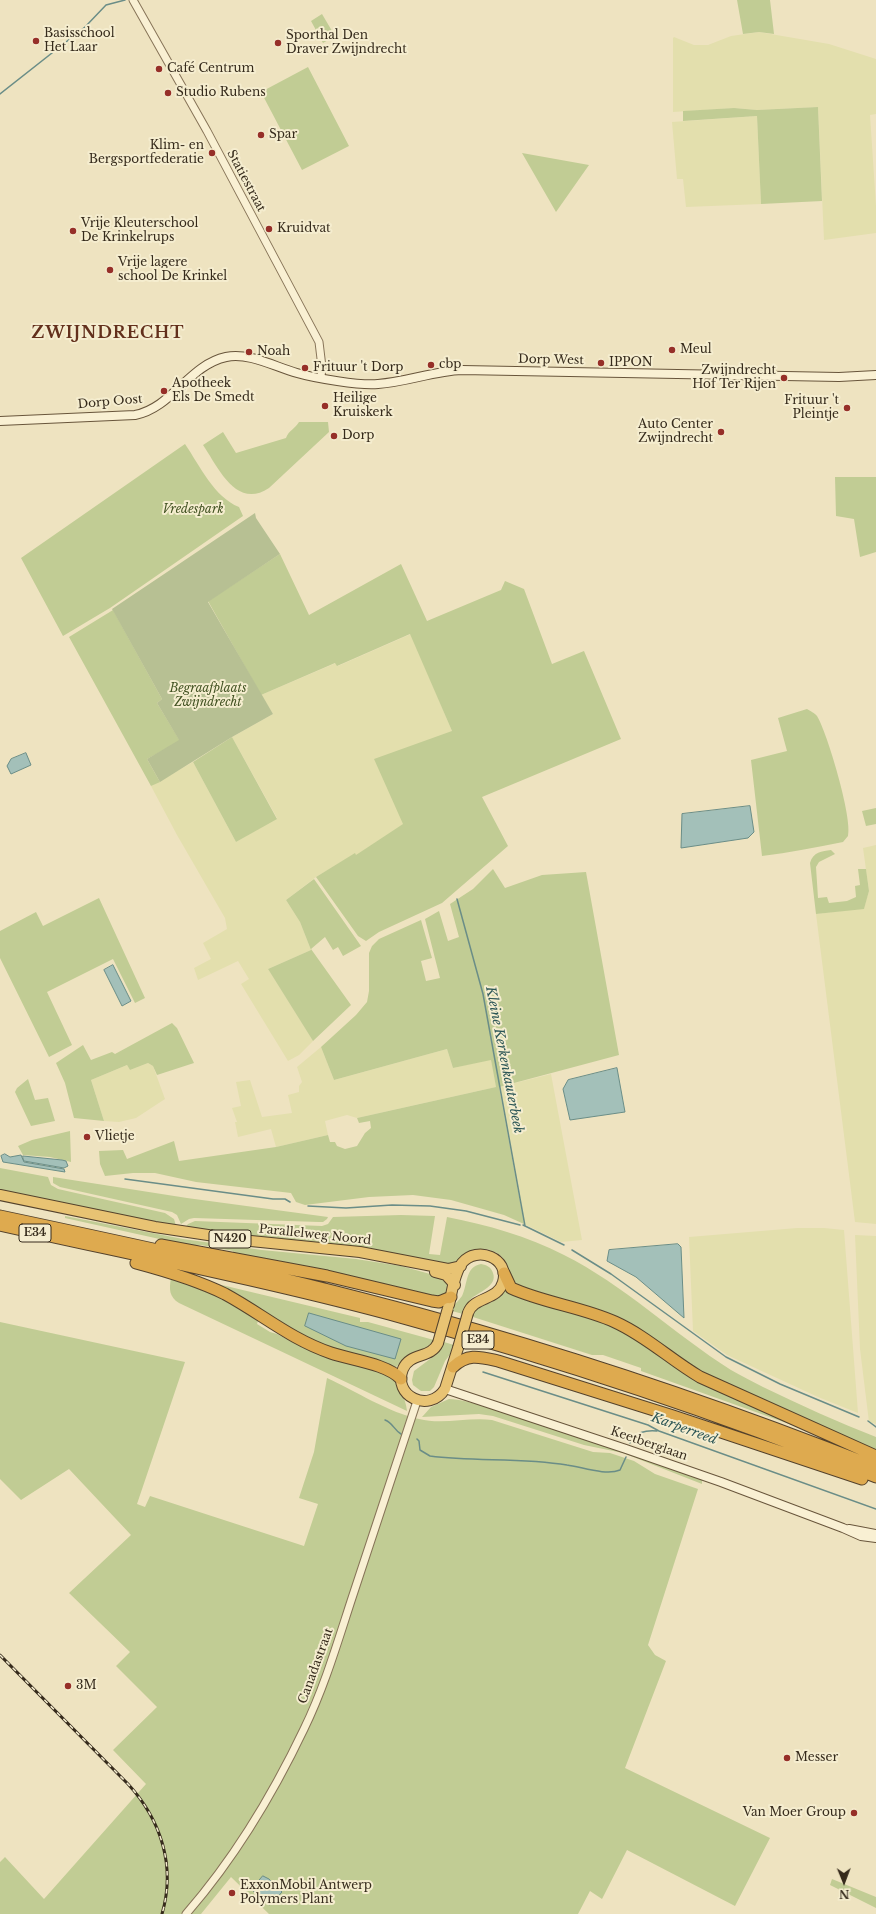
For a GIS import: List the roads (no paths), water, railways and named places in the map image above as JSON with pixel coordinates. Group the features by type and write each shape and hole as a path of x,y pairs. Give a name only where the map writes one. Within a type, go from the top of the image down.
{"highway":[{"name":"Parallelweg Noord","path":"0,1195 122,1221 184,1232 360,1252 448,1270 461,1266"},
{"name":"Parallelweg Noord","path":"0,1200 108,1223 205,1240 358,1256 393,1262 446,1275 454,1284"},
{"name":"E34","path":"0,1216 71,1236 444,1329 670,1400 820,1454 876,1477"},
{"name":"E34","path":"0,1225 71,1236 359,1298 476,1329 685,1396 876,1467"},
{"path":"71,1236 90,1231 327,1276 432,1301 449,1302"},
{"path":"71,1236 87,1249 206,1285 247,1307 297,1339 329,1352 392,1371 401,1379"},
{"name":"N420","path":"461,1266 468,1258 482,1254 496,1259 504,1273"},
{"path":"461,1266 454,1284 436,1348 431,1352 415,1358 405,1364 401,1374 401,1379 406,1394 417,1401 431,1401 437,1398 445,1389 468,1313 472,1305 476,1301 496,1293 503,1282 504,1273"},
{"path":"504,1273 511,1288 614,1322 638,1335 680,1365 700,1377 876,1456"},
{"path":"453,1366 460,1360 474,1356 498,1361 673,1416 876,1484"}],"main road":[{"name":"Dorp Oost","path":"0,421 144,413 155,408 196,372 227,357 245,357 298,374 321,377"},
{"name":"Dorp West","path":"321,377 377,384 454,370 855,377 876,375"},
{"name":"Dorp West","path":"855,377 876,381"},
{"name":"Keetberglaan","path":"445,1389 641,1454 843,1528 857,1535 876,1538"},
{"name":"Keetberglaan","path":"843,1528 876,1534"}],"street":[{"name":"Statiestraat","path":"133,0 207,130 319,342 322,367 321,377"},
{"name":"Canadastraat","path":"186,1914 217,1875 254,1820 284,1770 305,1727 336,1646 417,1401"}],"water":[{"path":"26,753 31,765 11,774 7,766 11,759"},
{"path":"750,806 754,832 748,838 681,848 682,814"},
{"path":"113,965 131,1001 122,1006 104,970"},
{"path":"617,1068 625,1112 570,1120 563,1089 568,1080"},
{"path":"5,1154 10,1157 21,1155 24,1162 64,1169 65,1172 3,1162 1,1156"},
{"path":"23,1156 62,1160 66,1161 68,1166 64,1168 24,1161"},
{"path":"678,1244 681,1247 684,1318 636,1277 607,1261 609,1250"},
{"path":"309,1313 401,1339 395,1359 346,1346 305,1326"},
{"path":"263,1876 269,1879 282,1892 270,1905 261,1900 256,1900 257,1896 252,1889"}],"waterway":[{"path":"0,94 85,27 106,5 125,0"},
{"name":"Kleine Kerkenkauterbeek","path":"457,899 483,994 525,1226"},
{"path":"125,1179 273,1199 285,1199 290,1202"},
{"path":"308,1206 346,1208 392,1205 430,1206 466,1211 520,1225"},
{"path":"523,1225 564,1245"},
{"path":"572,1250 611,1274 726,1357 780,1384 859,1417"},
{"name":"Karperreed","path":"483,1372 648,1425 659,1431 876,1509"},
{"path":"385,1420 401,1434"},
{"path":"868,1421 876,1427"},
{"path":"630,1443 632,1439 641,1432 657,1431"},
{"path":"417,1439 419,1441 420,1450 430,1456 464,1459 533,1461 573,1466 601,1472 614,1472 620,1470 626,1457"}],"railway":[{"path":"0,1655 128,1784 140,1798 157,1828 163,1844 167,1878 166,1896 162,1914"}],"place":[{"name":"Basisschool Het Laar","path":"36,41"},
{"name":"Sporthal Den Draver Zwijndrecht","path":"278,43"},
{"name":"Café Centrum","path":"159,69"},
{"name":"Studio Rubens","path":"168,93"},
{"name":"Spar","path":"261,135"},
{"name":"Klim- en Bergsportfederatie","path":"212,153"},
{"name":"Kruidvat","path":"269,229"},
{"name":"Vrije Kleuterschool De Krinkelrups","path":"73,231"},
{"name":"Vrije lagere school De Krinkel","path":"110,270"},
{"name":"Meul","path":"672,350"},
{"name":"Noah","path":"249,352"},
{"name":"IPPON","path":"601,363"},
{"name":"cbp","path":"431,365"},
{"name":"Frituur 't Dorp","path":"305,368"},
{"name":"Zwijndrecht Hof Ter Rijen","path":"784,378"},
{"name":"Apotheek Els De Smedt","path":"164,391"},
{"name":"Heilige Kruiskerk","path":"325,406"},
{"name":"Frituur 't Pleintje","path":"847,408"},
{"name":"Auto Center Zwijndrecht","path":"721,432"},
{"name":"Dorp","path":"334,436"},
{"name":"Vlietje","path":"87,1137"},
{"name":"3M","path":"68,1686"},
{"name":"Messer","path":"787,1758"},
{"name":"Van Moer Group","path":"854,1813"},
{"name":"ExxonMobil Antwerp Polymers Plant","path":"232,1893"}],"district":[{"name":"ZWIJNDRECHT","path":"108,333"}],"park label":[{"name":"Vredespark","path":"193,510"},
{"name":"Begraafplaats Zwijndrecht","path":"208,696"}]}
